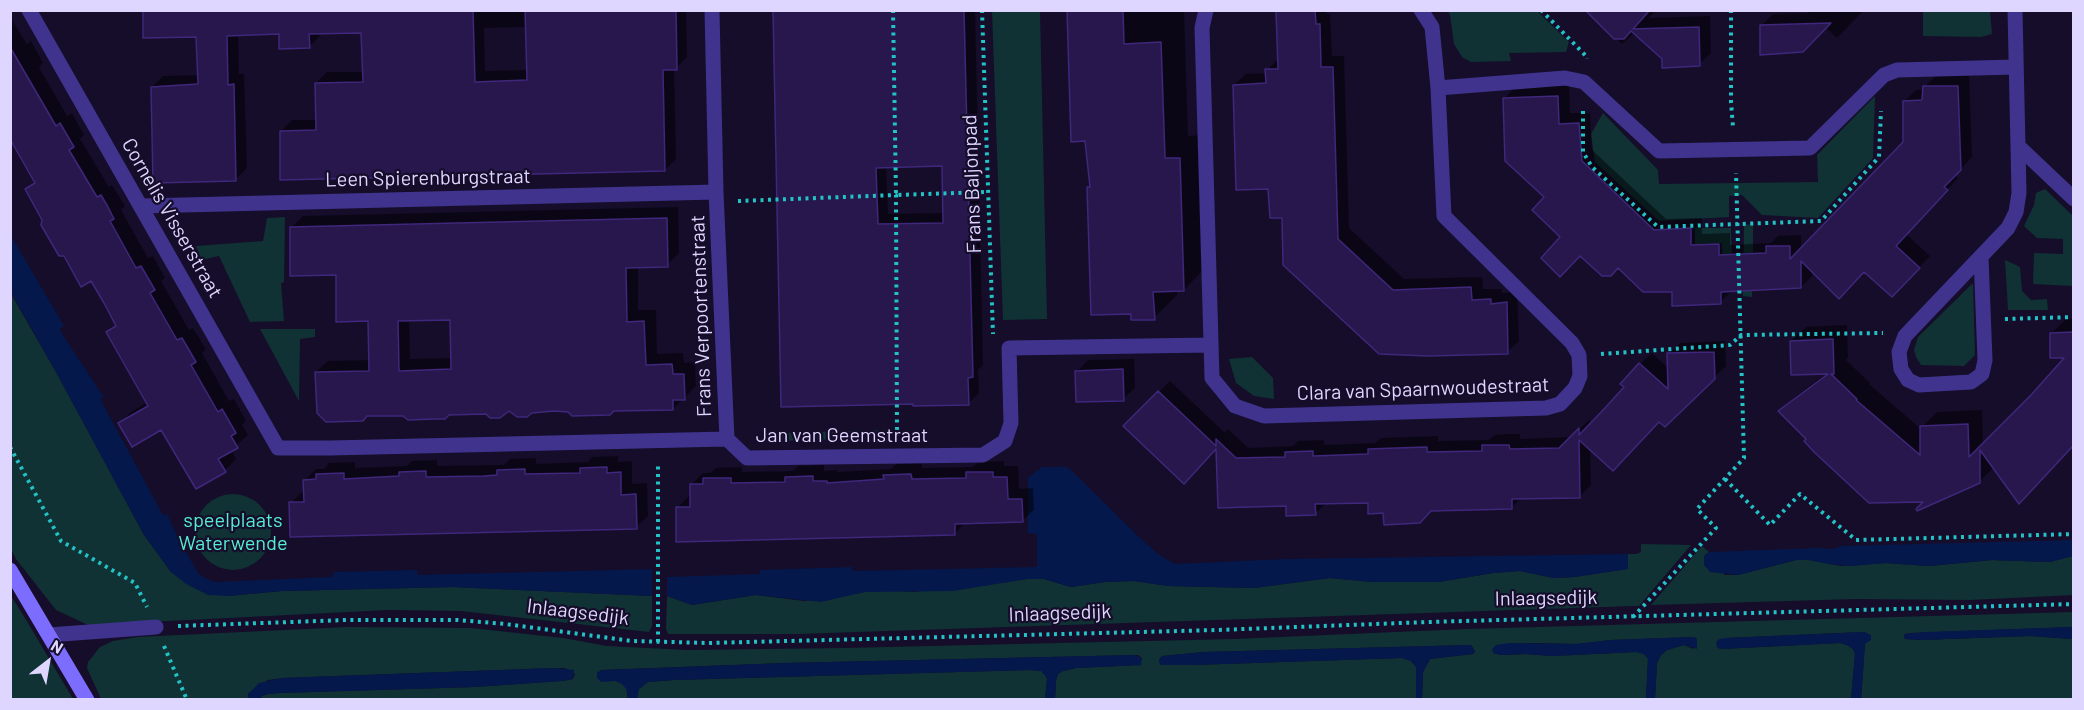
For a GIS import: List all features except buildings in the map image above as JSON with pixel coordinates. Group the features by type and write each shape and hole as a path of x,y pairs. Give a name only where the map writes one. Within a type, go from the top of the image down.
{"street":[{"name":"Cornelis Visserstraat","path":"29,10 278,448"},
{"path":"712,10 716,197"},
{"name":"Clara van Spaarnwoudestraat","path":"1206,10 1202,28 1212,378 1235,406 1264,416 1546,408 1560,404 1575,388 1580,376 1579,355"},
{"path":"1422,10 1432,27 1438,88 1444,216 1572,343 1579,355"},
{"path":"1981,257 1985,360 1982,374 1971,382 1919,385 1908,380 1901,369 1899,352 1905,336 2008,228 2016,212 2019,194 2015,10"},
{"path":"1438,88 1565,78 1583,82 1659,151 1810,148 1882,77 1897,70 2016,68"},
{"path":"2018,146 2073,199"},
{"name":"Leen Spierenburgstraat","path":"142,206 716,197"},
{"name":"Frans Verpoortenstraat","path":"716,197 727,439"},
{"path":"1009,348 1210,345"},
{"name":"Jan van Geemstraat","path":"278,448 727,439 747,458 983,455 1005,441 1011,423 1009,348"},
{"path":"10,570 87,699"},
{"path":"49,635 156,627"}],"path":[{"path":"893,10 897,456"},
{"name":"Frans Baljonpad","path":"982,10 993,336 1009,348"},
{"path":"1541,10 1587,57 1583,82 1583,152 1592,167 1658,227 1821,221 1879,157 1882,77"},
{"path":"1633,617 1716,528 1697,509 1744,458 1736,150 1731,102 1731,10"},
{"path":"716,197 987,192"},
{"path":"1984,319 2073,317"},
{"path":"1579,355 1730,345 1741,335 1874,332 1905,336"},
{"path":"657,441 658,642"},
{"path":"10,447 61,541 135,583 187,699"},
{"path":"1724,479 1770,525 1800,494 1856,540 2073,534"},
{"name":"Inlaagsedijk","path":"156,627 346,620 457,620 632,641 709,643 2073,604"}],"green space":[{"path":"992,11 1040,11 1047,319 1003,320"},
{"path":"1448,11 1537,11 1569,42 1566,52 1509,53 1511,61 1471,62 1462,57 1454,44"},
{"path":"1923,11 1990,11 1992,34 1981,37 1923,36"},
{"path":"1875,96 1873,158 1818,218 1762,215 1742,195 1729,196 1729,217 1659,221 1595,162 1591,134 1603,113 1658,170 1659,184 1818,182 1817,155"},
{"path":"2045,189 2073,216 2073,286 2033,284 2034,253 2063,254 2063,239 2037,238 2024,226 2034,205 2036,193"},
{"path":"285,217 284,282 281,283 284,321 250,322 219,256 201,260 196,246 263,241 267,218"},
{"path":"1753,224 1752,297 1743,296 1744,225"},
{"path":"1695,228 1731,228 1733,291 1723,292 1722,243 1695,244"},
{"path":"2005,260 2020,267 2022,291 2031,300 2047,299 2048,310 2008,310"},
{"path":"1973,283 1975,355 1964,366 1921,365 1914,350 1918,337"},
{"path":"10,292 144,535 171,572 228,596 282,591 453,587 652,596 652,626 649,632 461,611 388,610 88,625 56,610 16,559 11,549"},
{"path":"260,329 315,329 315,337 300,339 299,401"},
{"path":"1252,357 1273,378 1274,399 1254,396 1236,383 1229,359"},
{"path":"889,430 889,438 775,441 777,433"},
{"name":"speelplaats Waterwende","path":"226,494 240,494 254,500 265,511 271,525 268,547 260,559 240,570 226,570 212,564 201,553 195,539 195,525 201,511 212,500"},
{"path":"1641,544 1691,545 1639,606 798,634 668,634 666,629 667,596 692,605 756,595 804,601 865,592 890,590 914,592 1027,579 1044,579 1071,587 1134,581 1168,586 1254,588 1330,578 1372,582 1439,582 1520,571 1554,578 1574,577 1627,569 1628,554 1641,552"},
{"path":"1702,546 1709,552 1704,556 1725,575 1738,575 1796,560 1841,566 1885,563 1929,566 1992,560 2050,562 2073,556 2073,595 1970,600 1856,599 1651,605"},
{"path":"10,594 28,623 73,699 11,699"},
{"path":"2074,612 2073,627 1911,633 1904,636 1905,639 1921,640 2030,636 2073,639 2073,700 1861,699 1865,644 1870,635 1864,632 1726,638 1717,647 1721,649 1840,643 1847,645 1853,649 1855,654 1851,700 1655,699 1657,663 1661,655 1667,650 1684,645 1693,649 1697,639 1694,637 1611,640 1577,644 1496,645 1493,653 1552,656 1636,652 1644,654 1648,659 1646,700 1422,699 1423,672 1430,659 1473,654 1475,651 1471,645 1203,652 1163,656 1159,662 1161,665 1193,665 1402,658 1411,661 1416,667 1416,700 1055,699 1058,674 1063,671 1076,668 1140,665 1142,658 1138,655 786,663 600,670 609,681 616,681 626,686 628,700 260,699 268,694 280,693 474,687 573,679 575,674 565,668 282,678 268,680 248,694 249,699 101,699 87,668 88,662 100,647 113,641 137,637 348,627 471,628 563,638 607,646 687,650 1234,639 1466,629"},
{"path":"1041,671 1047,679 1045,700 637,700 639,689 648,682 674,680"}],"water":[{"path":"10,234 64,326 59,329 104,398 100,399 163,515 167,514 182,546 199,574 209,580 216,582 332,577 334,572 417,570 418,575 652,569 652,596 453,587 282,591 228,596 208,595 186,584 171,572 144,535 11,292"},
{"path":"1042,467 1067,467 1139,537 1158,554 1175,564 1286,559 1628,554 1628,569 1554,578 1520,571 1439,582 1372,582 1330,578 1254,588 1168,586 1134,581 1071,587 1044,579 1027,579 953,591 865,592 821,602 756,595 692,605 667,596 667,577 760,574 760,570 852,567 853,571 1037,567 1037,534 1028,533 1028,478"},
{"path":"2074,540 2073,556 2050,562 1992,560 1929,566 1885,563 1852,566 1796,560 1738,575 1710,572 1704,565 1704,556 1709,552"},
{"path":"2073,627 2073,639 2030,636 1921,640 1905,639 1904,636 1925,632"},
{"path":"1864,632 1871,635 1871,640 1865,644 1861,699 1851,699 1855,654 1853,649 1847,645 1840,643 1720,649 1716,642 1726,638"},
{"path":"1694,637 1697,639 1697,649 1684,645 1667,650 1661,655 1657,663 1655,699 1646,699 1648,659 1644,654 1636,652 1552,656 1502,655 1493,653 1492,649 1496,645 1510,643 1577,644 1611,640"},
{"path":"1471,645 1475,652 1473,654 1430,659 1423,672 1422,699 1416,699 1416,667 1411,661 1402,658 1193,665 1161,665 1159,662 1163,656 1203,652"},
{"path":"1134,655 1142,658 1141,665 1076,668 1063,671 1058,674 1056,681 1055,700 1045,699 1047,679 1045,675 1041,671 1030,670 674,680 648,682 639,689 637,700 628,699 627,690 622,684 616,681 601,682 597,678 597,672 605,670 786,663"},
{"path":"555,668 574,670 573,679 474,687 280,693 268,694 260,699 249,699 248,694 259,683 282,678"}]}
